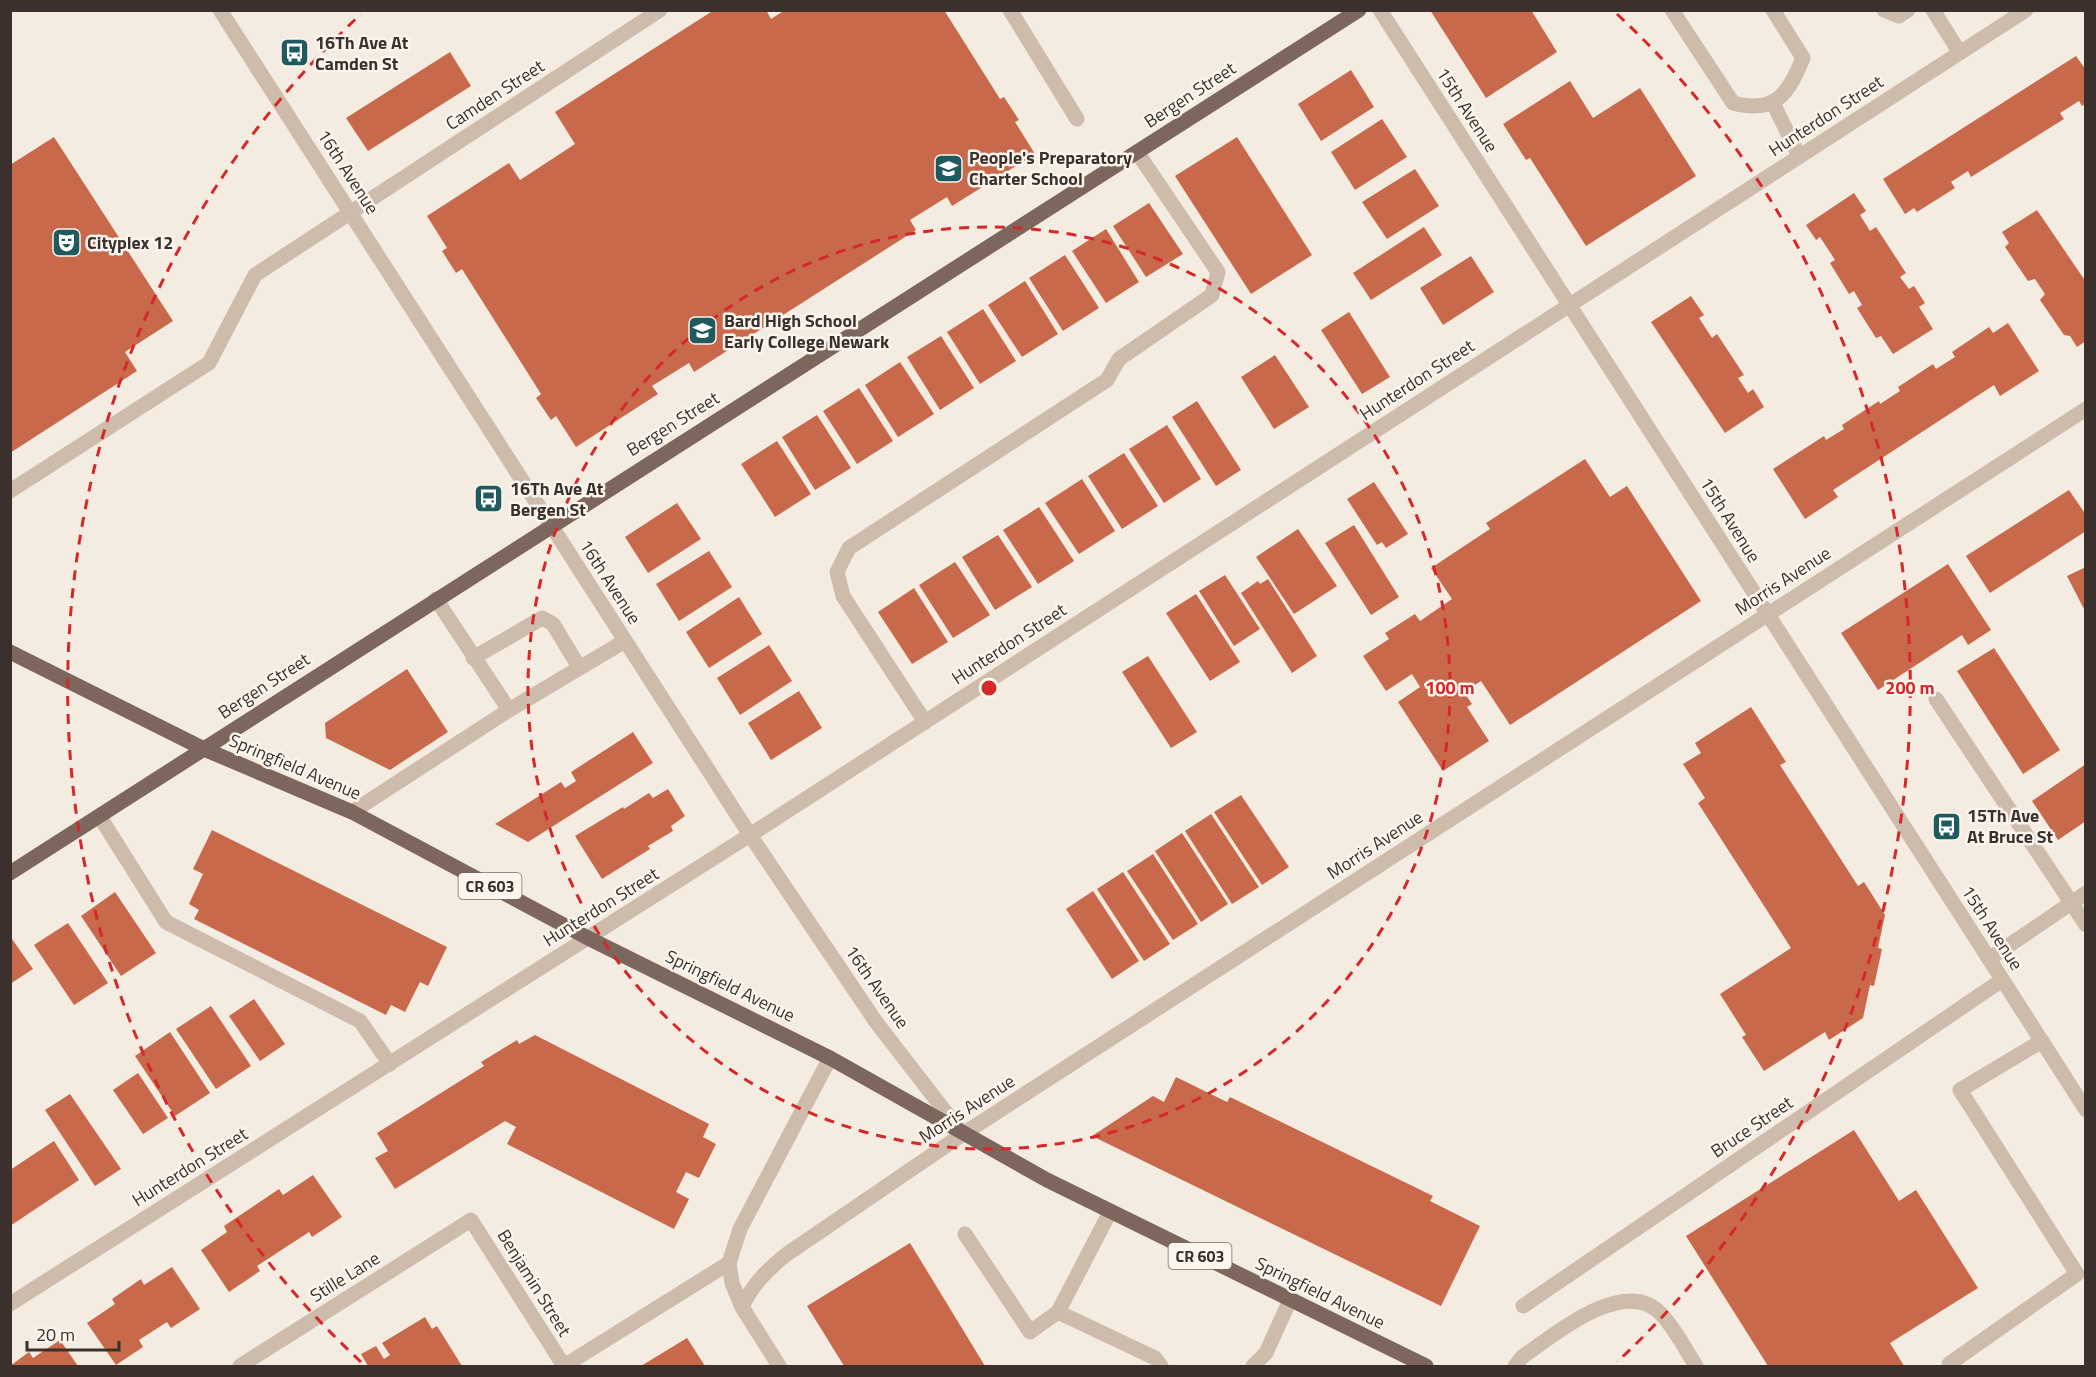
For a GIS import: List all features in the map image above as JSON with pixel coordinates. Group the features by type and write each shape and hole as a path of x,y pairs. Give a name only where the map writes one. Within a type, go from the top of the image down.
{"main road":[{"name":"Bergen Street","path":"10,873 550,525 1359,10"},
{"name":"Springfield Avenue","path":"10,652 204,749 352,812 588,938 830,1058 963,1134 1110,1212 1426,1366"}],"street":[{"name":"16th Avenue","path":"220,10 750,835 876,1022 963,1134"},
{"name":"Camden Street","path":"10,491 209,363 255,275 660,10"},
{"path":"1010,10 1077,119"},
{"name":"15th Avenue","path":"1380,10 2085,1110"},
{"path":"1672,10 1733,103 1753,108 1773,104 1792,84 1803,58 1773,10"},
{"path":"1884,10 1899,16 1908,10"},
{"path":"1933,10 1960,53"},
{"name":"Hunterdon Street","path":"10,1304 750,835 2026,10"},
{"path":"1773,104 1799,156"},
{"path":"925,722 843,596 837,572 849,548 1107,380 1119,359 1212,295 1218,273 1137,152"},
{"name":"Morris Avenue","path":"742,1307 751,1288 764,1273 787,1254 963,1134 1767,615 2083,415"},
{"path":"436,600 509,710"},
{"path":"473,658 542,618 554,624 579,667"},
{"path":"352,812 509,710 625,641"},
{"path":"1935,699 2085,925"},
{"path":"100,817 166,922 360,1021 390,1064"},
{"path":"1989,960 2085,893"},
{"name":"Bruce Street","path":"1523,1306 2002,980"},
{"path":"1951,1366 1949,1364 2077,1274 1960,1090 2042,1041"},
{"path":"779,1366 742,1307 732,1283 729,1263 740,1229 830,1058"},
{"path":"965,1234 1030,1332 1058,1312 1110,1212"},
{"name":"Stille Lane","path":"240,1366 471,1220"},
{"name":"Benjamin Street","path":"471,1220 564,1366"},
{"path":"564,1366 729,1263"},
{"path":"1253,1366 1266,1353 1290,1300"},
{"path":"1515,1366 1522,1357 1593,1312 1612,1302 1623,1300 1645,1304 1663,1316 1696,1366"},
{"path":"1058,1312 1155,1358 1161,1366"}],"building":[{"path":"714,10 766,10 771,19 785,10 944,10 1000,99 1004,97 1019,120 1015,122 1035,154 952,206 947,197 910,220 916,230 694,372 689,363 652,386 658,394 576,447 556,416 551,420 536,398 541,394 462,269 456,273 442,251 447,248 427,216 509,163 520,180 575,144 555,112"},
{"path":"1430,10 1531,10 1557,52 1486,98"},
{"path":"450,52 471,86 368,151 346,118"},
{"path":"2076,56 2086,70 2086,103 2082,106 2079,101 2060,113 2064,119 1971,177 1968,171 1951,182 1955,188 1917,212 1914,208 1905,214 1883,179"},
{"path":"1351,70 1374,107 1321,141 1298,104"},
{"path":"1570,81 1593,118 1640,88 1696,176 1586,246 1530,158 1526,160 1503,124"},
{"path":"1382,119 1407,157 1355,190 1331,152"},
{"name":"Cityplex 12","path":"54,137 173,321 125,352 137,371 10,453 10,165"},
{"path":"1237,137 1312,255 1251,294 1175,176"},
{"path":"1415,169 1439,206 1387,239 1362,202"},
{"path":"1854,193 1866,211 1860,215 1870,231 1876,227 1906,273 1900,277 1909,289 1914,286 1925,303 1919,307 1933,329 1893,354 1881,336 1876,338 1857,308 1862,305 1854,291 1849,294 1830,263 1835,260 1820,237 1816,240 1806,225"},
{"path":"1149,203 1183,254 1146,277 1113,226"},
{"path":"2037,210 2086,282 2086,341 2077,347 2070,336 2064,335 2040,300 2045,294 2035,279 2028,281 2005,247 2009,243 2002,232"},
{"path":"1424,227 1442,255 1371,300 1353,273"},
{"path":"1106,229 1139,282 1106,303 1072,251"},
{"path":"1065,255 1099,308 1063,331 1029,278"},
{"path":"1471,256 1494,292 1443,325 1420,288"},
{"path":"1025,281 1058,334 1022,357 988,305"},
{"path":"1691,296 1704,315 1699,318 1712,338 1717,334 1744,375 1738,378 1748,393 1753,389 1764,407 1725,433 1651,322"},
{"path":"983,309 1016,361 980,384 947,332"},
{"path":"1349,312 1390,377 1362,394 1321,330"},
{"path":"2008,323 2039,371 2000,396 1994,385 1833,490 1838,497 1805,519 1773,469 1824,436 1826,440 1844,429 1842,425 1879,401 1880,404 1900,391 1898,387 1933,364 1936,369 1955,357 1952,352 1989,327 1993,333"},
{"path":"941,336 974,388 940,410 907,357"},
{"path":"1275,355 1309,407 1274,429 1241,377"},
{"path":"900,362 934,414 898,437 865,385"},
{"path":"859,388 893,441 857,464 823,411"},
{"path":"1197,401 1241,470 1216,486 1172,417"},
{"path":"817,415 851,468 815,490 782,437"},
{"path":"1167,425 1201,479 1164,503 1129,449"},
{"path":"777,441 811,494 775,517 741,464"},
{"path":"1124,453 1158,506 1122,529 1088,476"},
{"path":"1585,459 1610,497 1627,486 1701,601 1510,725 1481,681 1464,692 1472,704 1467,707 1489,741 1443,771 1398,702 1420,687 1412,674 1386,691 1363,656 1389,639 1385,633 1415,614 1420,621 1452,599 1431,568 1490,529 1486,523"},
{"path":"1082,479 1115,531 1079,554 1045,503"},
{"path":"1374,482 1408,534 1386,548 1382,542 1377,545 1347,499"},
{"path":"2069,490 2086,515 2086,531 1990,593 1966,556"},
{"path":"677,503 701,539 648,573 625,537"},
{"path":"1039,507 1074,561 1038,584 1003,530"},
{"path":"1354,525 1399,597 1371,615 1325,543"},
{"path":"1298,529 1337,586 1294,614 1256,557"},
{"path":"998,535 1032,587 995,610 962,557"},
{"path":"709,551 732,587 679,621 656,584"},
{"path":"955,562 990,615 953,638 919,585"},
{"path":"1948,564 1991,630 1968,645 1962,635 1878,690 1841,633"},
{"path":"2086,567 2086,613 2067,576"},
{"path":"1225,575 1260,629 1234,646 1199,591"},
{"path":"1268,579 1317,656 1292,673 1241,593 1258,581 1260,584"},
{"path":"914,588 948,642 912,664 878,612"},
{"path":"1196,594 1240,662 1210,681 1166,613"},
{"path":"739,597 762,634 709,668 686,632"},
{"path":"769,645 792,681 740,715 717,678"},
{"path":"1994,648 2060,750 2023,774 1957,671"},
{"path":"1148,656 1197,732 1171,748 1122,672"},
{"path":"407,669 448,732 390,770 326,738 325,723"},
{"path":"799,691 822,728 771,760 748,723"},
{"path":"1751,707 1786,762 1780,765 1858,886 1864,882 1885,915 1878,948 1882,949 1874,986 1870,985 1863,1018 1829,1040 1825,1032 1764,1071 1742,1037 1746,1035 1720,994 1791,948 1698,803 1705,798 1683,764 1701,753 1695,743"},
{"path":"633,732 653,763 528,842 495,824 561,782 565,788 576,781 571,772"},
{"path":"2086,764 2086,821 2058,840 2032,801"},
{"path":"668,789 685,816 671,826 673,831 648,846 650,849 602,879 575,836 649,793 653,798"},
{"path":"1241,795 1289,867 1262,885 1214,812"},
{"path":"1211,814 1259,887 1232,904 1185,831"},
{"path":"212,830 447,947 428,986 420,982 405,1012 391,1005 386,1015 194,919 199,910 189,904 203,874 193,869"},
{"path":"1182,833 1228,904 1201,922 1155,851"},
{"path":"1153,854 1198,924 1173,940 1127,871"},
{"path":"1123,872 1170,944 1144,961 1097,889"},
{"path":"1093,891 1139,961 1112,979 1066,909"},
{"path":"115,892 156,953 121,976 81,916"},
{"path":"68,923 108,983 74,1005 34,945"},
{"path":"10,936 33,969 10,984"},
{"path":"254,999 285,1044 260,1061 229,1016"},
{"path":"211,1006 251,1066 216,1089 176,1029"},
{"path":"170,1032 210,1093 175,1116 135,1056"},
{"path":"535,1035 709,1124 703,1137 716,1144 699,1178 686,1172 676,1192 689,1199 674,1229 507,1144 516,1127 505,1121 395,1189 375,1158 388,1151 377,1133 484,1066 481,1062 517,1040 519,1044"},
{"path":"138,1073 168,1118 143,1134 113,1090"},
{"path":"1176,1077 1227,1102 1230,1097 1433,1196 1430,1201 1480,1226 1441,1306 1092,1136 1153,1096 1164,1102"},
{"path":"70,1094 121,1169 95,1186 45,1110"},
{"path":"1854,1130 1899,1201 1916,1190 1978,1288 1890,1343 1904,1366 1768,1366 1686,1236"},
{"path":"54,1141 79,1180 10,1226 10,1170"},
{"path":"313,1175 342,1217 312,1237 309,1232 257,1266 260,1271 229,1292 201,1250 227,1232 224,1226 279,1189 283,1195"},
{"path":"910,1243 985,1366 844,1366 807,1306"},
{"path":"172,1267 200,1309 171,1328 167,1322 139,1340 143,1347 116,1365 87,1323 115,1304 112,1299 141,1279 144,1285"},
{"path":"425,1317 432,1329 437,1326 462,1366 368,1366 361,1354 376,1346 384,1359 390,1355 382,1343"},
{"path":"687,1338 705,1366 641,1366"},
{"path":"60,1340 78,1366 10,1366 29,1352 33,1358"}],"place":[{"name":"16Th Ave At Camden St","path":"294,53"},
{"name":"People's Preparatory Charter School","path":"948,168"},
{"name":"Cityplex 12","path":"66,243"},
{"name":"Bard High School Early College Newark","path":"703,331"},
{"name":"16Th Ave At Bergen St","path":"489,499"},
{"name":"15Th Ave At Bruce St","path":"1946,826"}]}
